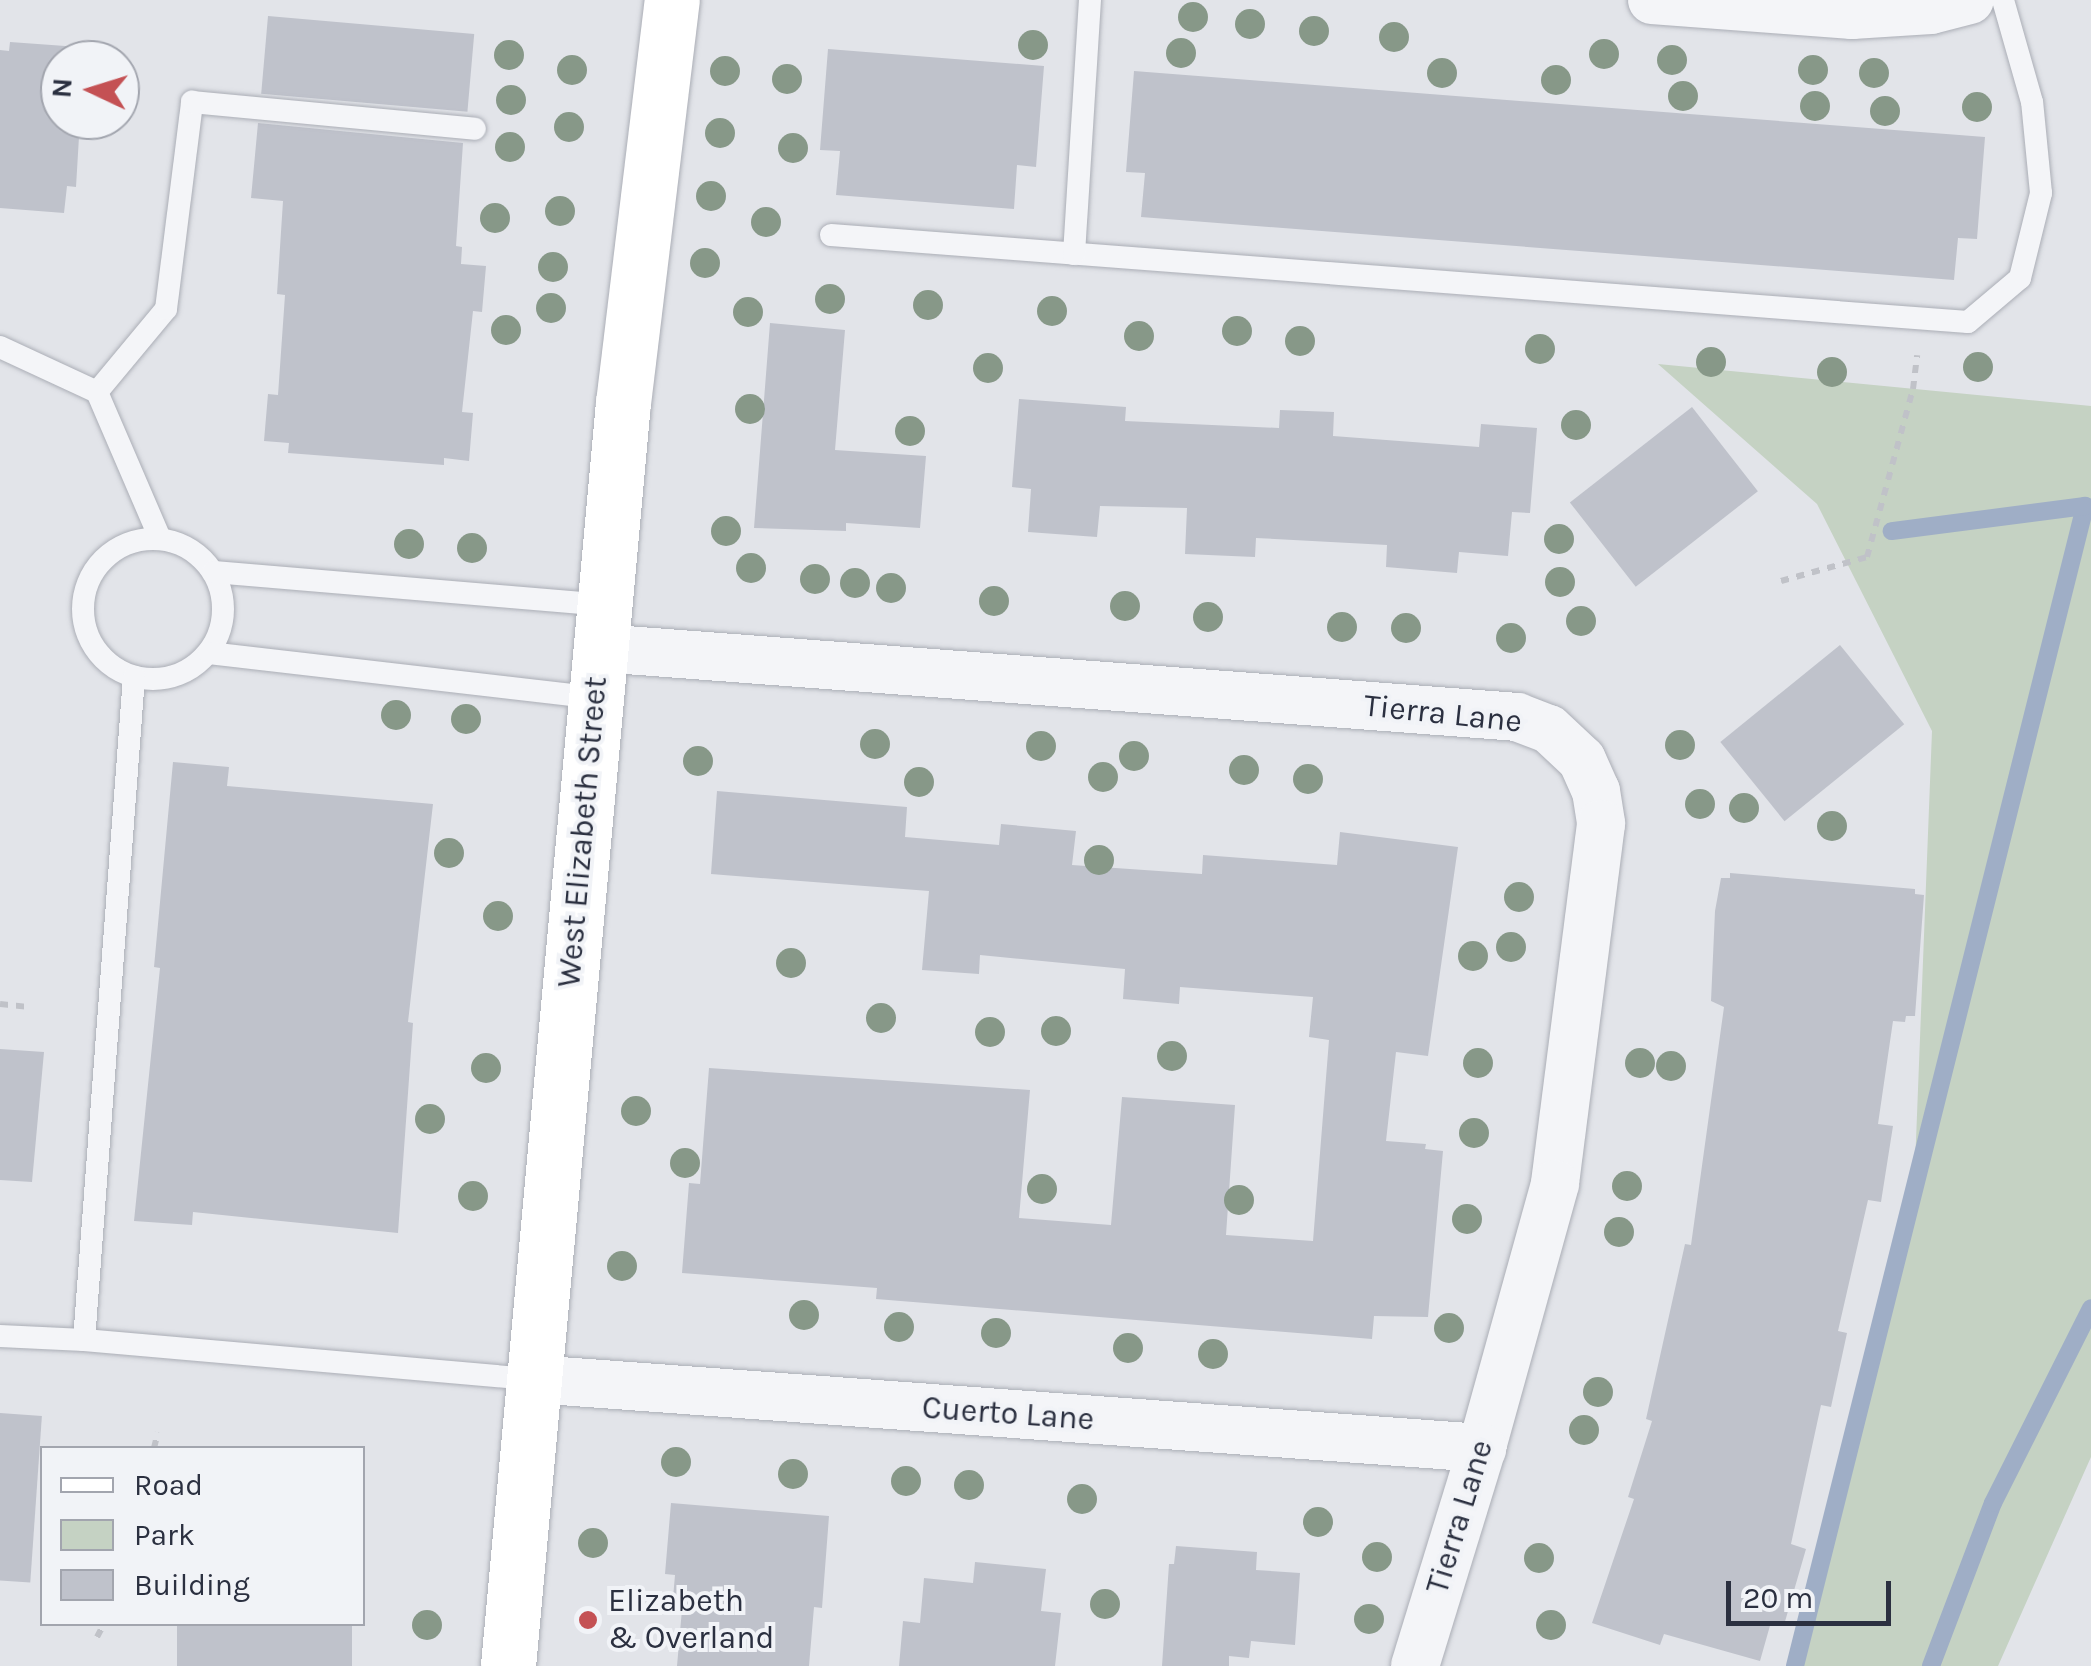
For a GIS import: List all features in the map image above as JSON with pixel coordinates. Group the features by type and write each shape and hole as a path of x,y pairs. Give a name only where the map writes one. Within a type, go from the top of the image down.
{"main road":[{"name":"West Elizabeth Street","path":"508,1666 623,403 672,0"}],"street":[{"path":"1652,0 1852,16 1932,10 1970,0"},
{"name":"Tierra Lane","path":"600,650 1518,717 1549,729 1582,760 1596,791 1601,824 1555,1184 1482,1448 1414,1666"},
{"name":"Cuerto Lane","path":"533,1380 1482,1448"}],"lane":[{"path":"1074,254 1090,0"},
{"path":"831,236 1968,322 2020,278 2041,193 2034,120 2003,0"},
{"path":"98,392 166,309 192,102 475,129"},
{"path":"0,347 98,392 160,538"},
{"path":"160,538 200,555 213,572 222,591 224,613 209,653 176,677 134,677 112,667 96,651 86,630 82,608 87,584 98,564 137,540 160,538"},
{"path":"213,572 600,650"},
{"path":"209,653 600,650"},
{"path":"84,1340 134,677"},
{"path":"0,1336 533,1380"}],"path":[{"path":"1781,581 1867,557 1913,388 1922,319"},
{"path":"0,1004 30,1007"},
{"path":"154,1446 158,1432"},
{"path":"97,1638 103,1626"}],"green space":[{"path":"1658,364 2091,406 2091,1457 1998,1666 1793,1666 1913,1217 1932,731 1817,504"}],"building":[{"path":"268,16 474,34 467,112 261,94"},
{"path":"10,42 40,44 40,140 79,140 76,187 67,186 64,213 0,208 0,50 9,51"},
{"path":"828,49 1044,66 1036,167 1017,165 1014,209 836,195 840,151 820,150"},
{"path":"1134,71 1985,137 1977,239 1958,238 1954,280 1141,217 1145,173 1126,172"},
{"path":"258,123 463,143 456,246 462,247 461,264 486,266 482,312 473,311 462,412 473,413 469,461 444,458 444,465 288,453 289,443 264,441 268,394 278,395 285,295 277,294 283,201 251,198"},
{"path":"770,323 845,330 835,450 926,456 920,528 846,523 846,531 754,528"},
{"path":"1019,399 1126,407 1125,421 1279,428 1280,410 1334,412 1333,436 1479,447 1481,424 1537,428 1530,513 1512,512 1508,556 1459,552 1457,573 1386,567 1387,545 1256,538 1255,557 1185,554 1187,508 1100,506 1097,537 1028,532 1031,489 1012,487"},
{"path":"1692,407 1758,491 1636,587 1570,502"},
{"path":"1840,645 1904,724 1785,821 1720,742"},
{"path":"173,762 229,767 227,786 433,804 408,1022 413,1023 398,1233 193,1212 192,1225 134,1221 160,968 154,967"},
{"path":"717,791 907,807 905,837 999,845 1001,824 1076,831 1072,865 1202,874 1203,855 1337,865 1340,832 1458,847 1428,1056 1396,1052 1386,1141 1426,1144 1425,1149 1443,1151 1428,1317 1374,1316 1372,1339 876,1299 877,1288 682,1273 689,1183 700,1184 709,1068 1030,1090 1019,1218 1111,1225 1122,1097 1235,1105 1226,1235 1313,1241 1329,1040 1309,1037 1313,997 1180,987 1179,1004 1123,999 1125,969 980,955 979,974 922,970 929,891 711,874"},
{"path":"1730,873 1915,889 1915,894 1924,895 1915,1016 1906,1016 1905,1022 1893,1021 1878,1124 1893,1126 1881,1202 1868,1200 1838,1331 1847,1333 1831,1407 1821,1405 1791,1544 1806,1549 1784,1625 1771,1622 1760,1661 1664,1634 1660,1645 1592,1623 1634,1499 1628,1497 1652,1421 1646,1419 1685,1244 1691,1245 1724,1007 1711,1001 1715,911 1721,878 1730,878"},
{"path":"0,1049 44,1052 32,1182 0,1180"},
{"path":"0,1413 42,1416 30,1583 0,1580"},
{"path":"671,1503 829,1516 822,1608 814,1607 809,1666 677,1666 683,1598 673,1598 675,1575 665,1574"},
{"path":"1176,1546 1257,1552 1256,1570 1300,1573 1295,1645 1251,1641 1249,1658 1229,1656 1229,1666 1162,1666 1169,1564 1174,1564"},
{"path":"975,1562 1046,1569 1041,1611 1061,1613 1055,1666 899,1666 903,1621 920,1623 924,1578 973,1583"},
{"path":"177,1626 352,1626 352,1666 177,1666"}],"waterway":[{"path":"1795,1666 2085,506 1892,531"},
{"path":"1931,1666 1993,1503 2091,1308"}],"place":[{"name":"Elizabeth & Overland","path":"588,1620"}]}
